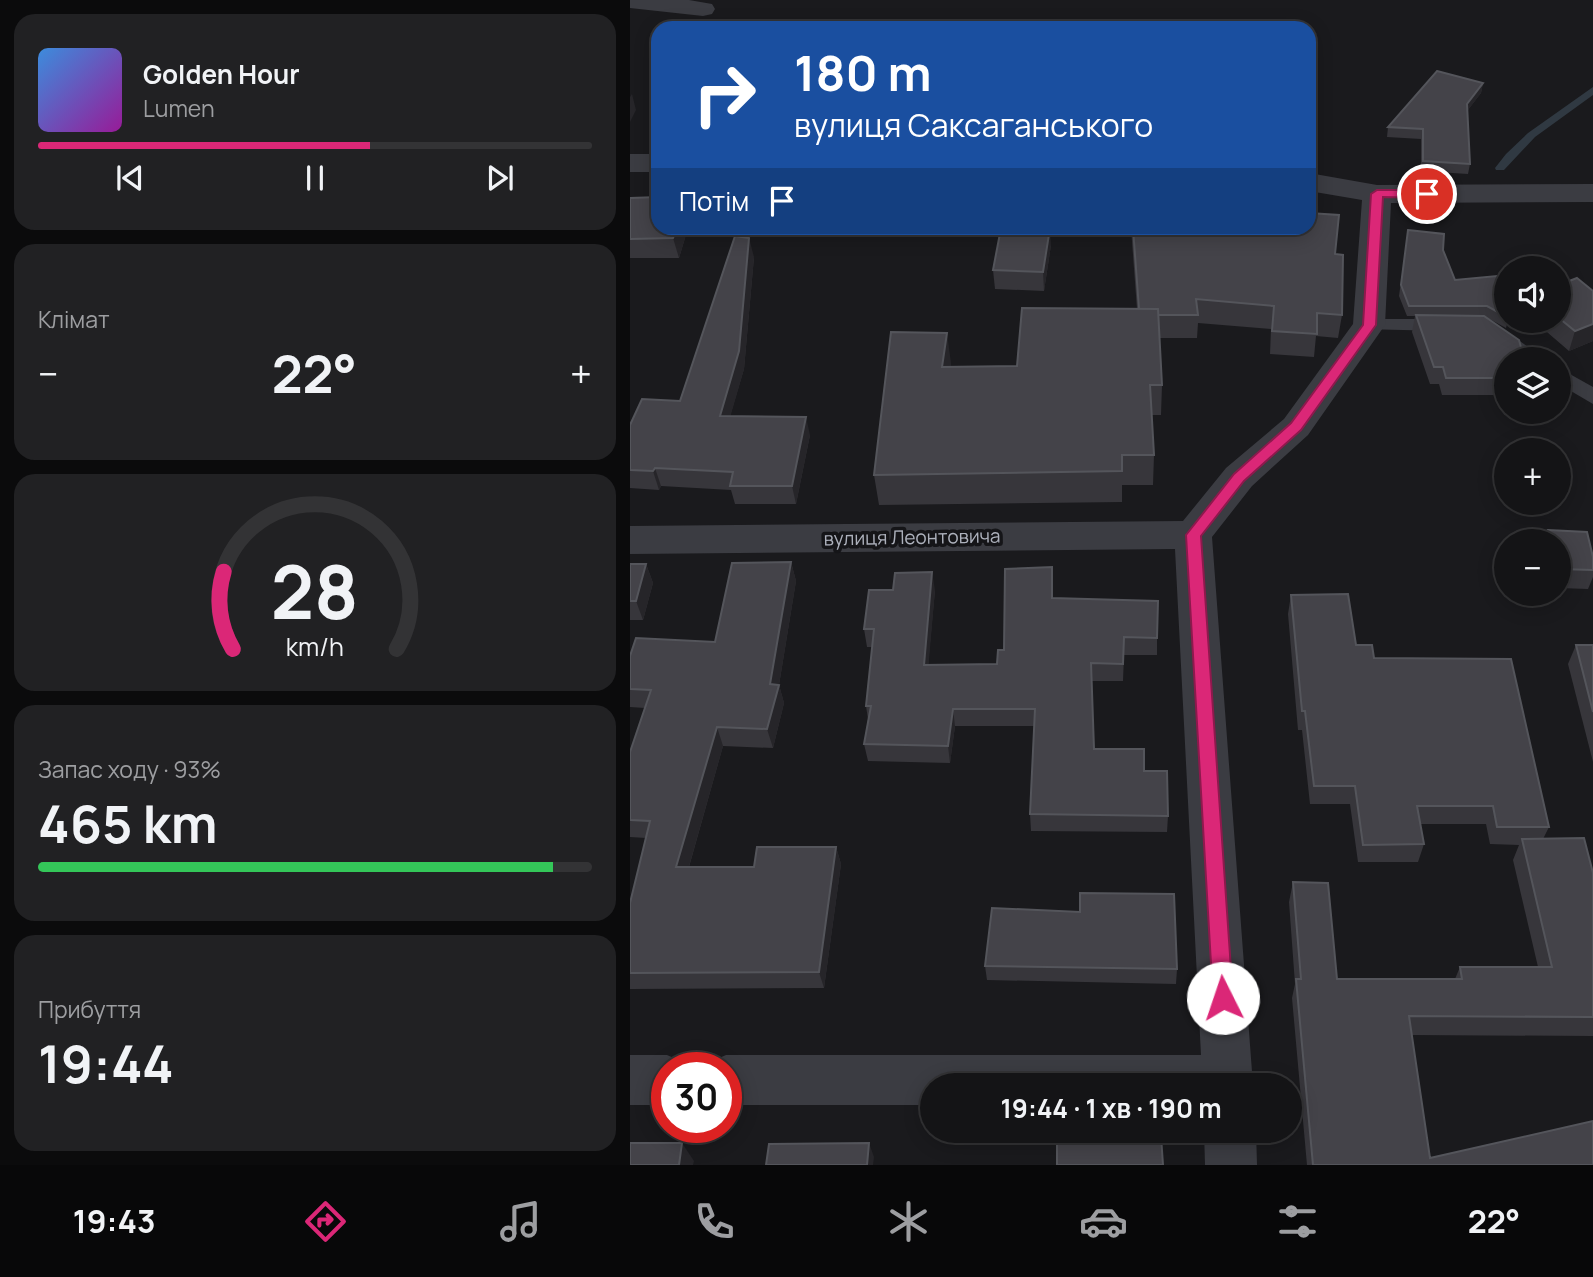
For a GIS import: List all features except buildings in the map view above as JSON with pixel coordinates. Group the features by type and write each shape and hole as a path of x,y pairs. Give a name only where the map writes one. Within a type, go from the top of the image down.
{"street":[{"path":"630,1 703,9"},
{"path":"630,163 651,163"},
{"path":"1316,183 1377,194 1593,192"},
{"path":"1227,1073 1194,535 1239,477 1296,427 1369,325 1377,194"},
{"name":"вулиця Леонтовича","path":"630,540 1194,535"},
{"path":"630,1080 651,1080"},
{"path":"742,1080 920,1081"},
{"path":"1230,1143 1231,1165"}],"lane":[{"path":"1369,325 1459,325"},
{"path":"1484,325 1517,347"},
{"path":"1571,382 1593,397"}],"waterway":[{"path":"1500,168 1531,135 1593,90"}],"route":[{"path":"1223,998 1194,535 1239,477 1296,427 1369,325 1377,194 1427,194"}]}
